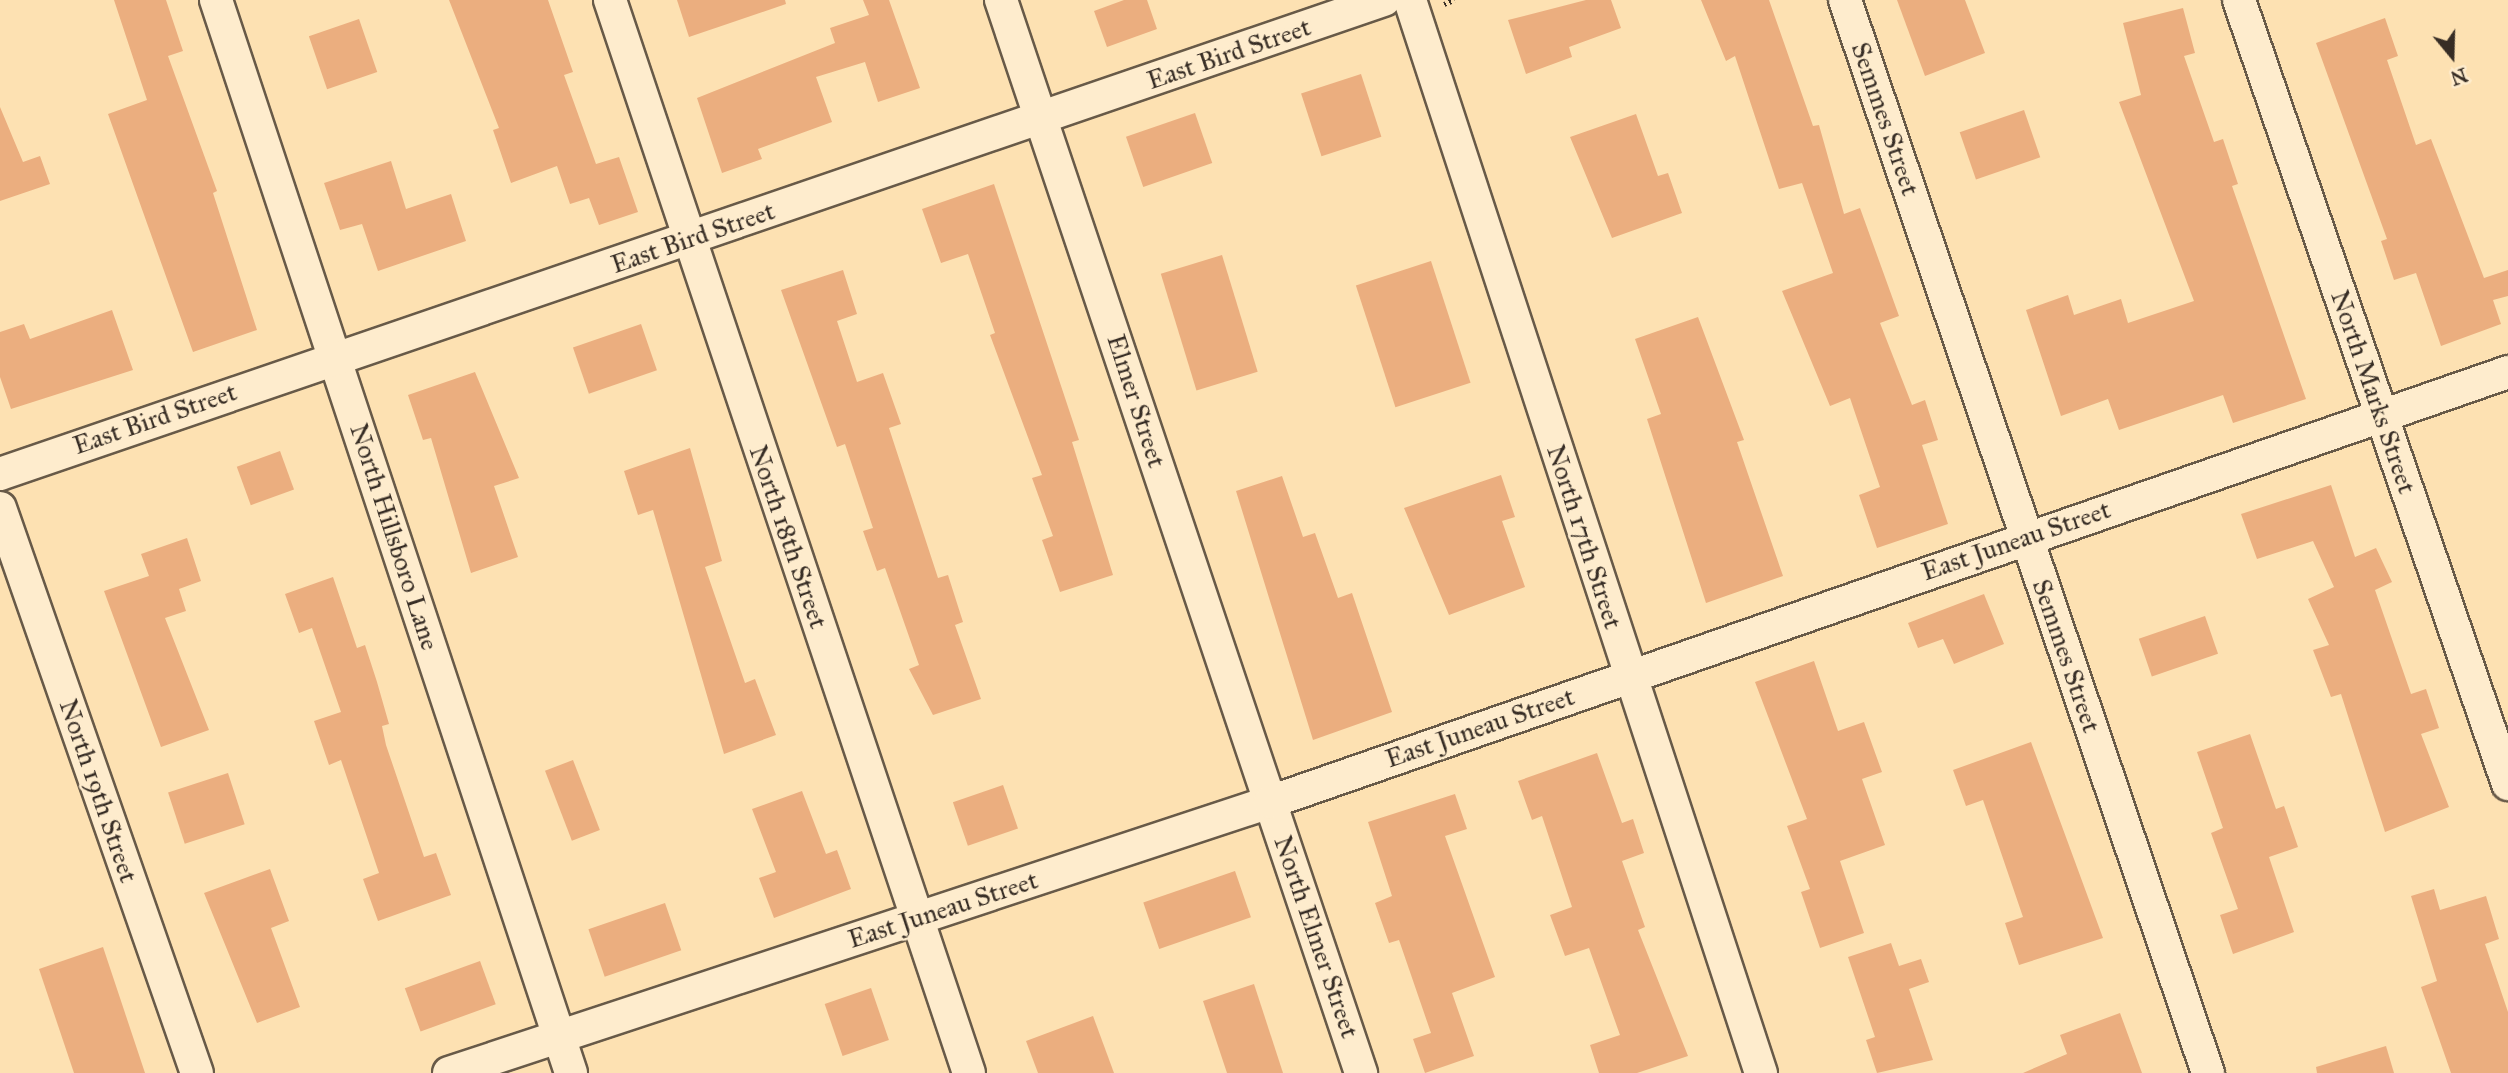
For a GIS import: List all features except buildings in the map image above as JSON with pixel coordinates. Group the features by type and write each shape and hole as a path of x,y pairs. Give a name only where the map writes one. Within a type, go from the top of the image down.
{"street":[{"name":"North Hillsboro Lane","path":"216,0 571,1073"},
{"name":"North 18th Street","path":"610,0 688,241 969,1073"},
{"name":"Elmer Street","path":"1001,0 1270,802"},
{"name":"East Bird Street","path":"0,474 334,356 688,241 1384,0"},
{"name":"North 17th Street","path":"1410,0 1761,1073"},
{"name":"Semmes Street","path":"1845,0 2208,1073"},
{"name":"North Marks Street","path":"2239,0 2508,784"},
{"name":"East Juneau Street","path":"449,1073 1270,802 2026,537 2508,372"},
{"name":"North 19th Street","path":"0,508 197,1073"},
{"name":"North Elmer Street","path":"1270,802 1361,1073"}],"path":[{"path":"1444,4 1454,0"}]}
